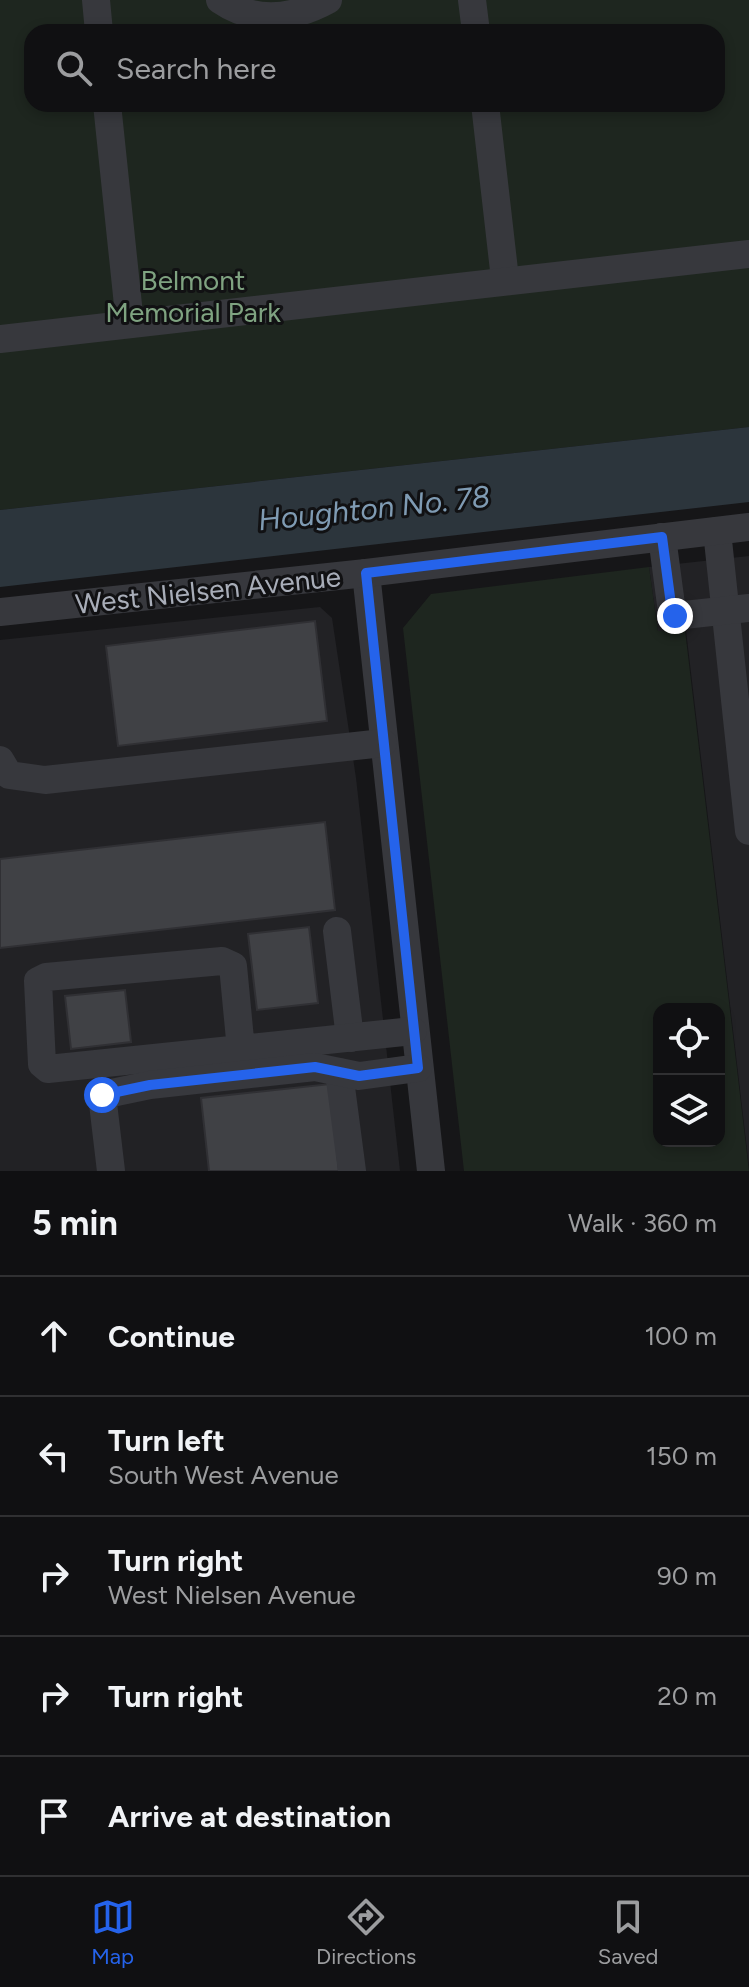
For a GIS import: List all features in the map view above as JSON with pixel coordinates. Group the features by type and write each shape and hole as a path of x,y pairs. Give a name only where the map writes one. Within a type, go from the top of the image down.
{"street":[{"path":"96,0 98,24"},
{"path":"220,0 255,15 281,17 307,11 328,0"},
{"path":"472,0 475,24"},
{"path":"108,112 130,324"},
{"path":"486,112 505,279"},
{"path":"0,339 505,279 749,254"},
{"name":"West Nielsen Avenue","path":"0,612 366,573 749,527"},
{"path":"717,531 737,609 749,831"},
{"path":"662,537 675,616 737,609"},
{"path":"366,573 413,1031 431,1171"},
{"path":"0,760 9,775 45,780 383,743"},
{"path":"337,931 350,1038"},
{"path":"241,1050 233,966 222,961 46,977 38,981 42,1064 48,1069 241,1050 413,1031"},
{"path":"111,1171 102,1095 150,1085 315,1067 359,1076 418,1068"},
{"path":"339,1072 352,1171"}],"shaded area":[{"path":"749,556 749,1166 686,630 658,632 649,567"},
{"path":"320,607 332,618 356,778 400,1171 0,1171 0,640"}],"green space":[{"name":"Belmont Memorial Park","path":"0,0 749,0 749,427 0,510"},
{"path":"649,567 658,631 685,630 749,1171 464,1171 403,628 431,594"}],"water":[{"name":"Houghton No. 78","path":"749,427 749,502 0,587 0,510"}],"building":[{"path":"315,621 327,721 118,746 106,646"},
{"path":"325,822 335,910 0,948 0,859"},
{"path":"309,927 318,1003 257,1010 248,934"},
{"path":"125,990 131,1042 71,1049 65,996"},
{"path":"330,1084 339,1171 209,1171 201,1098"}],"route":[{"path":"102,1095 150,1085 315,1067 359,1076 418,1068 366,573 662,537 675,616"}]}
